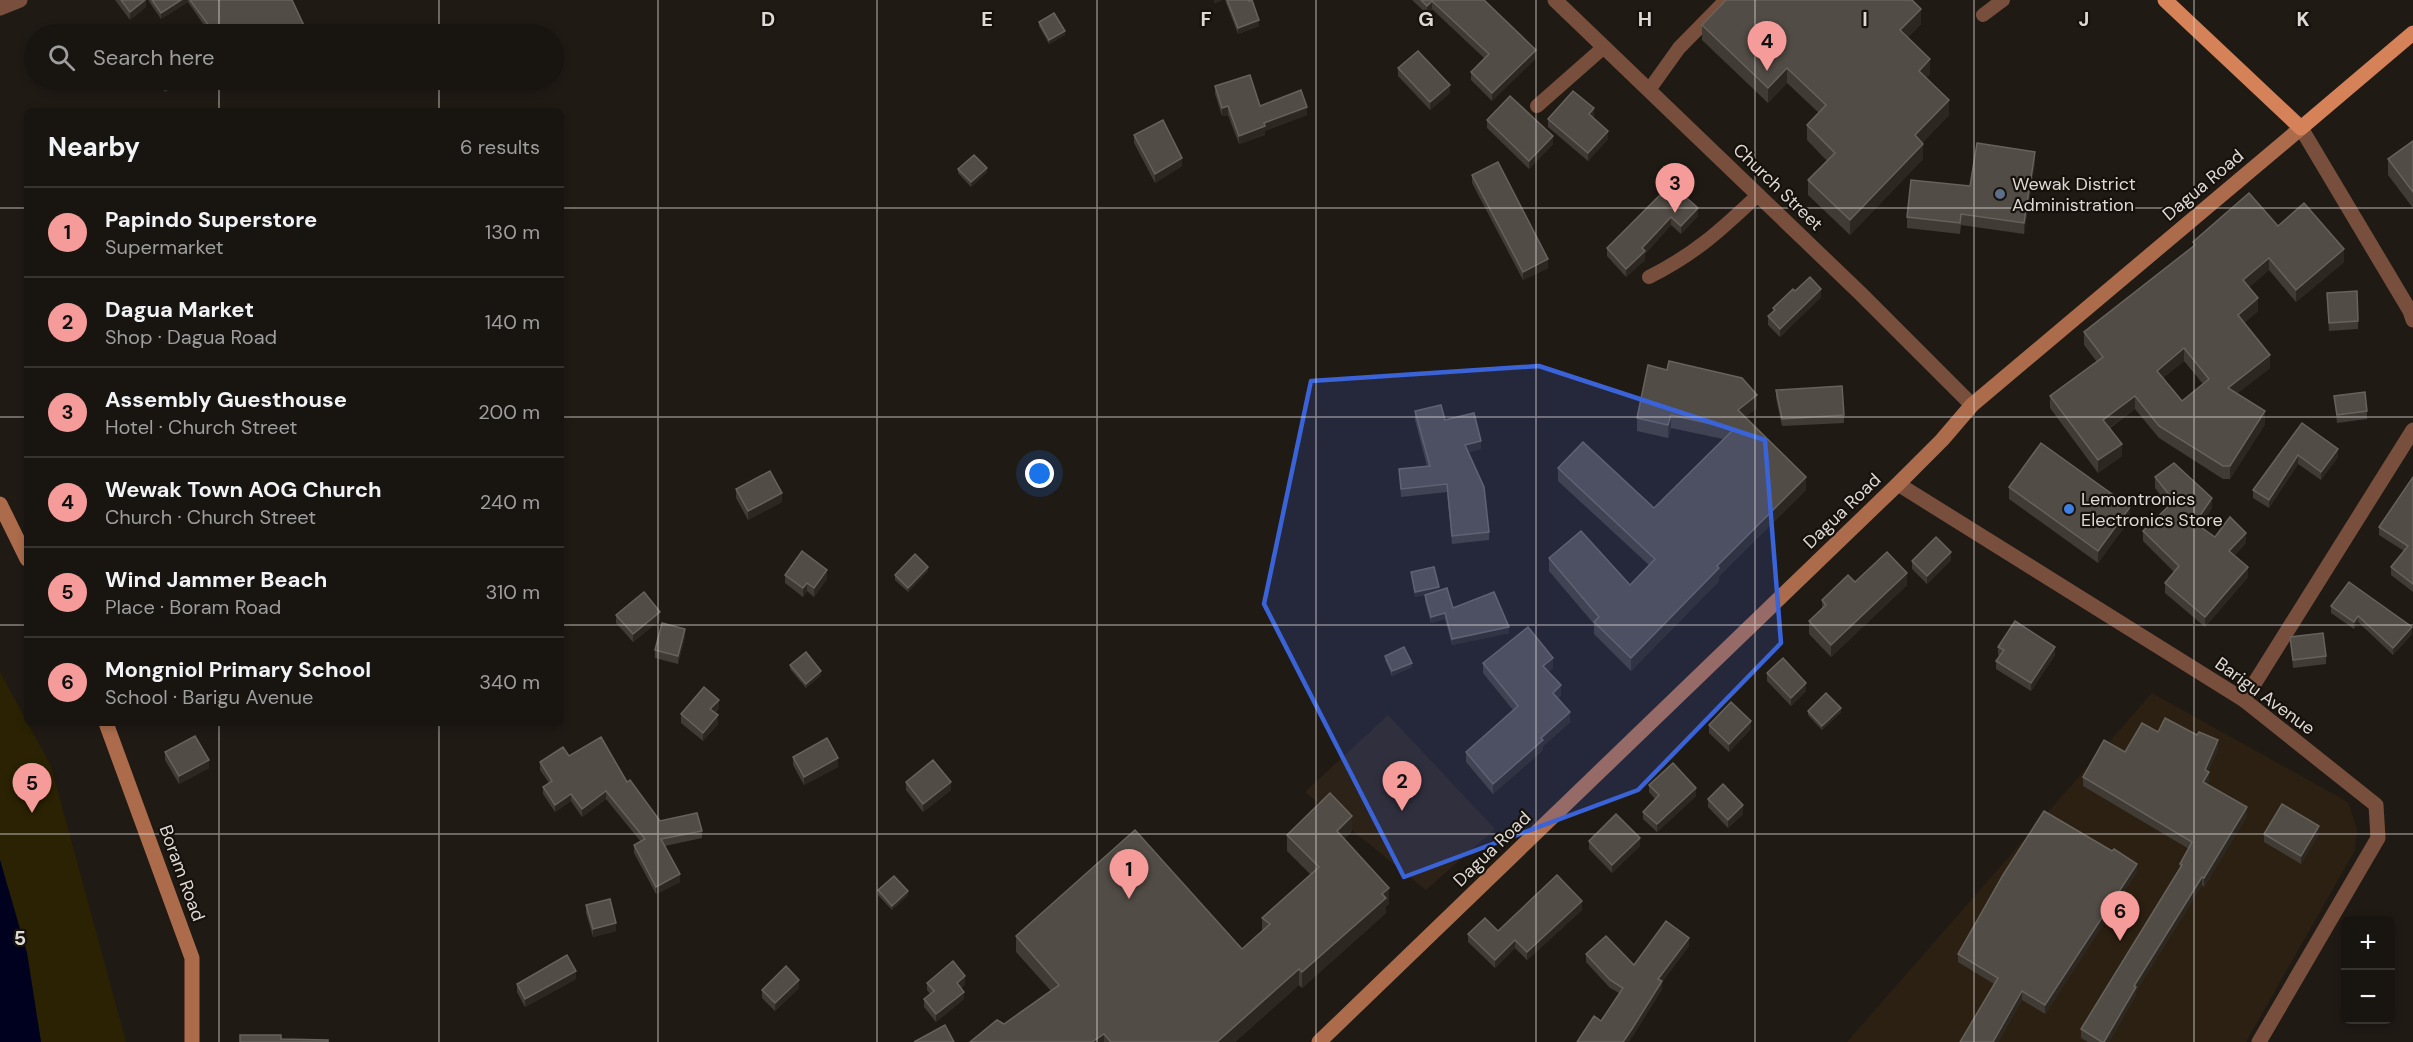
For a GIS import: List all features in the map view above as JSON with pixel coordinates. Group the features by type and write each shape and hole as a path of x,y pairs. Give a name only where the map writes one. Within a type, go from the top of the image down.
{"main road":[{"path":"2165,0 2301,128"},
{"name":"Dagua Road","path":"2301,128 2413,33"}],"street":[{"path":"0,8 21,0"},
{"name":"Church Street","path":"1555,0 1972,405"},
{"path":"2301,128 2410,310 2413,320"},
{"name":"Dagua Road","path":"1327,1039 1898,484 1942,440 1972,405 2301,128"},
{"path":"2244,700 2413,430"},
{"name":"Barigu Avenue","path":"1898,484 2244,700 2376,805 2378,838 2259,1042"},
{"path":"0,504 24,553"},
{"name":"Boram Road","path":"107,726 192,958 192,1042"}],"lane":[{"path":"1649,90 1679,48 1726,0"},
{"path":"1983,15 2003,0"},
{"path":"1537,106 1604,47"},
{"path":"1649,277 1705,244 1758,195"}],"highlighted area":[{"path":"1539,366 1765,440 1781,643 1638,790 1404,877 1264,604 1311,381"}],"shaded area":[{"path":"2152,693 2348,802 2357,829 2355,850 2246,1042 1847,1042"},
{"path":"1388,715 1495,829 1426,890 1305,792"}],"sand":[{"path":"0,672 24,716 24,726 29,726 51,766 126,1042 41,1042 27,953 0,860"}],"water":[{"path":"0,860 27,953 41,1042 0,1042"}],"building":[{"path":"121,0 145,0 130,12"},
{"path":"152,0 181,0 161,13"},
{"path":"190,0 292,0 303,24 208,24"},
{"path":"1227,0 1252,0 1259,20 1238,28"},
{"path":"1421,0 1484,0 1536,50 1492,93 1471,72 1489,54 1432,1 1427,6"},
{"path":"1726,0 1912,0 1921,9 1900,30 1930,59 1919,71 1949,100 1915,135 1923,144 1850,220 1808,180 1835,153 1807,125 1826,105 1787,68 1768,88 1702,25"},
{"path":"1054,13 1065,31 1049,40 1039,22"},
{"path":"1418,51 1450,85 1430,102 1398,68"},
{"path":"1250,75 1260,106 1301,90 1307,107 1264,123 1265,126 1239,136 1228,106 1222,108 1215,86"},
{"path":"1573,91 1594,108 1589,114 1608,131 1588,153 1548,119"},
{"path":"1510,96 1553,136 1529,161 1487,120"},
{"path":"1163,120 1182,158 1155,174 1134,135"},
{"path":"2413,141 2413,192 2388,159"},
{"path":"1977,143 2035,152 2024,223 1961,214 1960,223 1907,217 1911,180 1970,186"},
{"path":"974,155 987,168 971,182 958,169"},
{"path":"1498,162 1548,259 1523,272 1472,175"},
{"path":"1671,184 1698,208 1681,226 1671,217 1642,248 1645,251 1626,269 1607,248"},
{"path":"2249,193 2278,226 2304,203 2344,249 2296,290 2269,258 2243,280 2258,298 2238,315 2270,355 2228,388 2265,411 2230,466 2223,466 2159,426 2135,396 2103,420 2122,444 2098,460 2050,396 2103,357 2084,332 2195,245 2193,242","holes":["2184,348 2209,379 2182,401 2157,371"]},
{"path":"1810,277 1821,289 1780,329 1768,316 1793,289 1795,291"},
{"path":"2357,291 2358,321 2329,323 2327,293"},
{"path":"1669,361 1742,378 1757,395 1738,410 1806,477 1717,566 1719,568 1631,658 1594,622 1599,617 1549,558 1581,531 1630,585 1655,559 1558,468 1583,442 1654,508 1734,429 1671,415 1668,425 1637,418 1648,365 1667,370"},
{"path":"1842,386 1844,415 1782,419 1776,390"},
{"path":"2365,392 2367,411 2337,415 2334,396"},
{"path":"1441,405 1445,420 1474,413 1481,441 1465,445 1484,487 1489,532 1452,536 1447,484 1401,489 1399,469 1430,466 1415,411"},
{"path":"2302,423 2338,449 2321,472 2298,455 2269,500 2253,490"},
{"name":"Lemontronics Electronics Store","path":"2041,443 2130,507 2098,551 2009,487"},
{"path":"2174,463 2212,498 2195,523 2215,537 2230,517 2246,533 2229,551 2248,567 2205,617 2165,583 2179,566 2143,531 2174,501 2155,477"},
{"path":"770,471 782,493 748,511 736,489"},
{"path":"2413,477 2413,584 2391,567 2408,546 2379,527"},
{"path":"1936,537 1951,552 1927,576 1912,561"},
{"path":"802,551 827,570 814,588 807,583 803,588 785,575"},
{"path":"1887,552 1907,573 1831,645 1809,621 1826,605 1822,600 1848,575 1855,582"},
{"path":"915,554 928,567 908,588 895,575"},
{"path":"1434,567 1439,587 1415,592 1411,572"},
{"path":"2349,582 2412,627 2393,648 2358,616 2354,622 2331,606"},
{"path":"1447,588 1453,608 1494,592 1509,627 1452,639 1445,613 1431,617 1425,595"},
{"path":"644,592 660,612 633,634 616,615"},
{"path":"2015,621 2055,647 2031,683 1996,661 2004,650 1998,647"},
{"path":"662,623 685,629 678,656 655,650"},
{"path":"1528,627 1553,658 1543,666 1561,685 1553,693 1570,712 1541,738 1543,740 1493,784 1466,752 1518,706 1483,663"},
{"path":"2323,633 2326,656 2293,660 2290,637"},
{"path":"1404,647 1412,663 1392,671 1385,656"},
{"path":"806,652 821,671 806,684 790,665"},
{"path":"1783,658 1806,683 1791,698 1767,673"},
{"path":"704,687 719,700 710,709 718,715 703,733 681,714"},
{"path":"1826,693 1841,708 1822,726 1808,711"},
{"path":"1731,702 1751,721 1729,744 1709,725"},
{"path":"2165,718 2197,735 2199,732 2218,740 2205,770 2209,772 2203,782 2247,807 2134,986 2136,987 2102,1042 2081,1029 2182,865 2180,864 2192,842 2083,777 2104,740 2125,752 2142,723 2158,732"},
{"path":"195,736 209,760 179,776 165,752"},
{"path":"601,737 627,782 630,780 660,821 697,813 702,831 661,839 680,874 656,887 634,845 645,839 606,791 582,809 571,794 555,805 543,787 552,781 540,762 563,747 569,756"},
{"path":"827,738 838,758 804,777 793,757"},
{"path":"933,760 951,782 923,804 906,782"},
{"path":"1673,763 1696,788 1657,824 1643,812 1659,795 1649,785"},
{"path":"1723,784 1743,805 1728,820 1708,799"},
{"path":"1330,793 1352,816 1337,831 1389,888 1382,894 1386,898 1302,972 1299,969 1217,1042 1111,1042 1104,1034 1092,1042 970,1042 997,1020 1004,1024 1059,985 1016,936 1135,830 1242,949 1270,924 1262,918 1319,867 1287,835"},
{"path":"2282,804 2319,826 2301,856 2264,834"},
{"path":"2044,811 2137,864 2045,1005 2022,991 1993,1042 1960,1042 1998,978 1958,954 2003,875"},
{"path":"1616,814 1640,838 1612,865 1589,841"},
{"path":"1557,875 1582,901 1527,952 1515,940 1495,960 1468,934 1485,918 1498,931"},
{"path":"894,876 908,891 892,906 878,890"},
{"path":"610,899 616,923 593,929 586,905"},
{"path":"1666,921 1689,938 1658,979 1662,981 1623,1042 1577,1042 1594,1016 1601,1021 1623,988 1610,980 1586,954 1606,936 1634,965"},
{"path":"567,955 576,971 525,999 517,984"},
{"path":"953,961 965,976 957,983 964,992 936,1014 924,999 934,991 927,983"},
{"path":"786,966 799,980 775,1003 762,990"},
{"path":"945,1025 954,1042 914,1042"},
{"path":"240,1035 281,1035 281,1039 328,1040 328,1042 240,1042"}],"place":[{"name":"Wewak Town AOG Church","path":"1767,71"},
{"name":"Wewak District Administration","path":"2000,194"},
{"name":"Assembly Guesthouse","path":"1675,213"},
{"name":"Lemontronics Electronics Store","path":"2069,509"},
{"name":"Dagua Market","path":"1402,811"},
{"name":"Wind Jammer Beach","path":"32,813"},
{"name":"Papindo Superstore","path":"1129,899"},
{"name":"Mongniol Primary School","path":"2120,941"}]}
